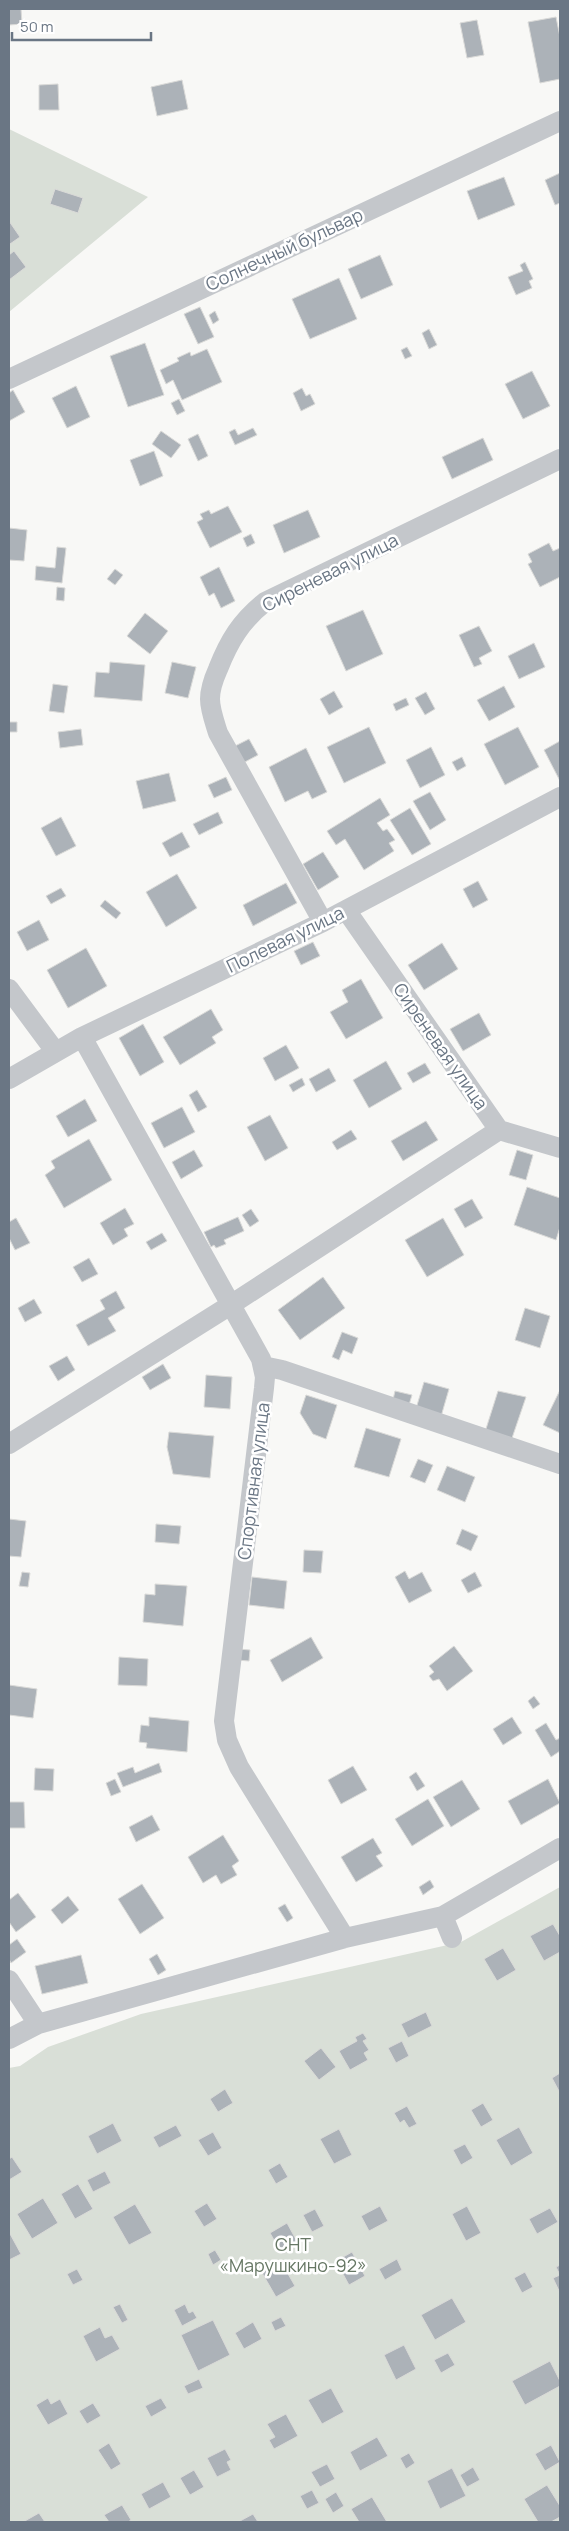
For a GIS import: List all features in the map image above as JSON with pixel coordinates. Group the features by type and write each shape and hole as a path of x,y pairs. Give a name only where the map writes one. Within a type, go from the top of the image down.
{"street":[{"name":"Солнечный бульвар","path":"9,379 560,121"},
{"name":"Сиреневая улица","path":"323,922 218,733 210,699 212,683 233,634 265,602 560,459"},
{"name":"Полевая улица","path":"9,1079 82,1037 323,922 560,797"},
{"name":"Сиреневая улица","path":"346,910 500,1130"},
{"path":"9,989 55,1051"},
{"name":"Спортивная улица","path":"82,1037 229,1306 261,1359 265,1377 264,1388 224,1721 227,1740 239,1767 345,1938"},
{"path":"9,1444 229,1306 500,1130 560,1148"},
{"path":"262,1366 282,1370 560,1464"},
{"path":"9,2040 38,2024 345,1938 444,1916 560,1848"},
{"path":"444,1916 452,1938"},
{"path":"9,1980 38,2024"}],"green space":[{"path":"9,129 148,197 9,312"},
{"name":"СНТ «Марушкино-92»","path":"560,1887 560,2522 9,2522 9,2068 20,2066 48,2047 141,2014 461,1942"}],"building":[{"path":"9,9 21,9 22,24 9,25"},
{"path":"556,17 560,37 560,79 540,83 528,22"},
{"path":"477,20 484,55 467,58 460,23"},
{"path":"182,80 188,109 157,116 151,87"},
{"path":"58,84 59,110 39,110 39,85"},
{"path":"560,173 560,203 555,205 545,180"},
{"path":"504,177 515,205 478,220 467,191"},
{"path":"55,189 83,198 78,213 50,204"},
{"path":"9,221 20,237 10,244 9,242"},
{"path":"14,251 26,267 9,280 9,255"},
{"path":"380,255 393,285 361,299 348,269"},
{"path":"525,262 533,279 529,281 532,288 516,295 508,277 523,271 520,265"},
{"path":"339,278 357,319 310,339 292,299"},
{"path":"200,307 214,337 198,344 184,314"},
{"path":"215,311 219,320 213,324 209,315"},
{"path":"429,329 437,345 429,349 422,333"},
{"path":"145,343 164,395 128,407 110,356"},
{"path":"407,347 412,356 405,359 401,350"},
{"path":"207,349 222,382 182,400 173,380 166,384 160,370 179,361 177,358 190,352 191,356"},
{"path":"532,371 550,406 523,419 505,384"},
{"path":"76,386 90,417 67,428 52,398"},
{"path":"302,388 306,396 310,394 315,404 301,411 293,393"},
{"path":"13,390 25,412 9,421 9,393"},
{"path":"179,399 185,411 177,415 171,403"},
{"path":"253,428 257,435 235,445 229,432 235,429 238,435"},
{"path":"161,431 181,445 171,458 152,444"},
{"path":"198,434 208,456 198,461 188,439"},
{"path":"483,438 493,460 452,479 442,457"},
{"path":"154,451 163,476 140,486 130,460"},
{"path":"228,506 242,532 210,548 197,522 203,519 200,514 209,510 211,514"},
{"path":"308,510 320,537 284,553 273,525"},
{"path":"9,528 27,530 24,561 9,560"},
{"path":"251,534 255,543 247,547 243,538"},
{"path":"549,543 553,551 560,548 560,577 540,587 528,564 532,562 528,554"},
{"path":"57,547 66,548 62,583 35,580 36,566 55,568"},
{"path":"219,567 235,601 221,608 214,593 209,596 200,577"},
{"path":"115,569 123,575 115,585 107,579"},
{"path":"57,587 65,588 64,601 56,600"},
{"path":"363,610 383,654 346,671 326,626"},
{"path":"145,613 168,631 150,654 127,636"},
{"path":"479,626 492,651 479,658 482,664 474,667 459,635"},
{"path":"534,643 545,667 519,679 508,656"},
{"path":"110,662 145,665 142,701 94,697 96,672 109,673"},
{"path":"172,662 196,667 188,698 165,693"},
{"path":"53,684 68,686 64,713 49,711"},
{"path":"504,686 515,707 489,721 477,700"},
{"path":"334,691 343,707 329,715 320,699"},
{"path":"426,692 435,709 425,715 415,698"},
{"path":"406,698 409,705 396,711 393,704"},
{"path":"9,722 17,722 17,732 9,732"},
{"path":"369,727 386,763 344,783 327,747"},
{"path":"518,727 539,767 505,785 484,744"},
{"path":"81,729 83,745 60,748 58,732"},
{"path":"249,739 258,755 243,763 235,746"},
{"path":"560,741 560,781 544,750"},
{"path":"431,747 445,775 420,788 406,760"},
{"path":"306,748 327,792 312,799 308,791 285,802 269,767"},
{"path":"462,757 466,766 457,771 452,762"},
{"path":"169,773 176,801 143,809 136,781"},
{"path":"226,777 232,790 214,798 208,785"},
{"path":"430,792 446,820 430,830 413,801"},
{"path":"380,798 390,815 377,823 383,831 387,829 395,840 389,843 394,851 364,870 345,839 336,845 327,831"},
{"path":"410,808 431,844 412,855 390,820"},
{"path":"218,812 223,823 199,835 193,824"},
{"path":"61,817 76,846 56,856 41,828"},
{"path":"182,832 190,847 170,857 162,843"},
{"path":"323,852 339,877 318,890 303,864"},
{"path":"177,874 197,908 166,927 146,892"},
{"path":"478,881 488,900 473,908 463,889"},
{"path":"286,883 297,903 253,926 243,905"},
{"path":"61,888 66,896 51,904 46,896"},
{"path":"105,900 121,913 116,919 100,906"},
{"path":"39,920 49,940 27,951 17,932"},
{"path":"313,942 320,956 301,965 294,951"},
{"path":"442,943 458,969 424,990 408,965"},
{"path":"86,948 107,986 68,1008 47,970"},
{"path":"361,979 383,1018 346,1039 330,1012 348,1002 342,990"},
{"path":"211,1009 223,1030 212,1037 216,1043 180,1065 163,1037"},
{"path":"479,1013 491,1035 463,1051 450,1029"},
{"path":"143,1024 164,1062 140,1076 119,1038"},
{"path":"286,1045 299,1068 275,1081 263,1058"},
{"path":"386,1061 402,1089 369,1108 353,1080"},
{"path":"425,1063 431,1073 413,1083 407,1073"},
{"path":"329,1068 336,1081 316,1092 309,1079"},
{"path":"302,1078 305,1085 293,1092 289,1085"},
{"path":"197,1090 207,1107 198,1112 189,1095"},
{"path":"85,1099 97,1121 68,1137 56,1116"},
{"path":"182,1107 195,1132 164,1148 151,1123"},
{"path":"270,1115 288,1148 265,1161 247,1127"},
{"path":"426,1121 438,1140 403,1161 391,1141"},
{"path":"351,1130 357,1139 337,1150 332,1142"},
{"path":"89,1139 112,1180 64,1208 45,1175 55,1168 51,1161"},
{"path":"194,1150 203,1166 181,1179 172,1162"},
{"path":"517,1150 533,1155 526,1180 509,1175"},
{"path":"527,1187 560,1198 560,1227 556,1240 514,1225"},
{"path":"472,1199 483,1218 465,1228 454,1209"},
{"path":"125,1208 134,1224 124,1229 128,1236 113,1245 100,1223"},
{"path":"251,1209 259,1221 250,1227 242,1215"},
{"path":"238,1217 244,1231 224,1240 226,1244 216,1248 214,1245 211,1247 204,1232"},
{"path":"16,1218 30,1243 15,1250 9,1238 9,1222"},
{"path":"443,1218 464,1255 427,1277 405,1240"},
{"path":"162,1233 167,1241 151,1250 146,1242"},
{"path":"89,1258 98,1274 82,1282 73,1267"},
{"path":"323,1277 345,1308 300,1340 278,1310"},
{"path":"116,1291 125,1308 108,1318 116,1331 88,1346 76,1325 105,1309 100,1300"},
{"path":"34,1299 42,1313 25,1322 18,1308"},
{"path":"525,1308 550,1316 540,1348 515,1340"},
{"path":"342,1332 358,1338 352,1354 343,1350 339,1360 332,1357"},
{"path":"67,1356 75,1370 58,1381 49,1366"},
{"path":"163,1364 171,1378 150,1390 142,1377"},
{"path":"206,1375 232,1377 230,1409 204,1407"},
{"path":"424,1382 449,1389 440,1420 415,1412"},
{"path":"560,1390 560,1433 543,1425"},
{"path":"395,1391 412,1395 408,1408 392,1404"},
{"path":"498,1391 526,1397 511,1441 485,1432"},
{"path":"306,1395 337,1405 326,1439 313,1434 300,1413"},
{"path":"366,1428 401,1439 389,1477 354,1467"},
{"path":"169,1432 214,1436 210,1478 173,1474 167,1447"},
{"path":"418,1459 433,1465 425,1483 410,1477"},
{"path":"447,1466 475,1477 465,1502 437,1490"},
{"path":"9,1519 26,1521 21,1557 9,1556"},
{"path":"156,1524 181,1526 179,1544 155,1542"},
{"path":"462,1529 478,1536 471,1551 456,1544"},
{"path":"304,1550 323,1551 321,1573 303,1572"},
{"path":"405,1571 409,1579 422,1572 432,1591 409,1603 395,1577"},
{"path":"22,1572 30,1573 28,1587 19,1586"},
{"path":"475,1572 482,1586 468,1593 461,1580"},
{"path":"252,1577 287,1581 284,1609 249,1605"},
{"path":"155,1584 187,1586 183,1626 143,1622 145,1594 155,1595"},
{"path":"311,1637 323,1658 282,1682 270,1660"},
{"path":"454,1646 473,1671 447,1691 439,1679 433,1681 429,1676 434,1672 429,1666"},
{"path":"238,1649 250,1650 249,1661 237,1660"},
{"path":"119,1657 148,1659 147,1686 118,1685"},
{"path":"9,1685 37,1689 33,1718 9,1715"},
{"path":"534,1696 540,1704 533,1709 528,1701"},
{"path":"149,1717 189,1721 187,1752 146,1748 147,1743 139,1742 141,1725 149,1726"},
{"path":"512,1717 522,1733 503,1745 493,1729"},
{"path":"546,1723 556,1740 560,1738 560,1751 551,1757 535,1730"},
{"path":"159,1763 162,1772 123,1787 117,1773 133,1767 135,1773"},
{"path":"353,1766 367,1790 341,1804 328,1780"},
{"path":"35,1768 54,1769 53,1791 34,1790"},
{"path":"416,1772 425,1786 417,1791 409,1777"},
{"path":"115,1779 121,1792 111,1796 106,1783"},
{"path":"548,1779 560,1803 521,1825 508,1801"},
{"path":"462,1780 480,1809 451,1827 433,1797"},
{"path":"428,1799 444,1826 412,1846 395,1819"},
{"path":"9,1802 24,1802 25,1828 9,1828"},
{"path":"152,1815 160,1830 136,1842 129,1827"},
{"path":"223,1835 239,1861 232,1866 237,1875 221,1884 216,1875 203,1883 188,1857"},
{"path":"373,1838 382,1853 376,1856 383,1866 356,1882 341,1857"},
{"path":"430,1880 434,1887 423,1895 419,1887"},
{"path":"142,1884 164,1918 140,1934 118,1899"},
{"path":"18,1893 36,1917 16,1932 9,1922 9,1900"},
{"path":"68,1896 79,1910 62,1924 51,1910"},
{"path":"285,1904 293,1918 287,1922 278,1908"},
{"path":"553,1924 560,1936 560,1952 544,1961 530,1936"},
{"path":"17,1939 26,1952 11,1963 9,1959 9,1945"},
{"path":"503,1948 516,1970 497,1981 484,1959"},
{"path":"157,1954 166,1970 158,1975 149,1959"},
{"path":"81,1955 88,1983 42,1994 35,1966"},
{"path":"426,2012 432,2026 408,2038 401,2024"},
{"path":"363,2033 367,2039 363,2041 369,2050 364,2053 368,2060 350,2070 339,2051 357,2041 355,2037"},
{"path":"402,2041 409,2056 396,2063 388,2048"},
{"path":"321,2048 336,2067 319,2080 304,2061"},
{"path":"560,2073 560,2093 552,2078"},
{"path":"225,2089 233,2103 218,2112 210,2099"},
{"path":"483,2103 493,2120 481,2127 471,2110"},
{"path":"407,2106 417,2124 409,2128 404,2120 400,2123 394,2113"},
{"path":"113,2123 122,2141 97,2154 88,2136"},
{"path":"176,2125 182,2136 159,2148 153,2137"},
{"path":"519,2127 533,2153 511,2166 496,2140"},
{"path":"339,2129 352,2155 334,2164 320,2139"},
{"path":"213,2132 222,2148 208,2156 198,2140"},
{"path":"465,2144 473,2158 461,2165 453,2150"},
{"path":"12,2157 22,2172 9,2180 9,2159"},
{"path":"280,2163 288,2177 276,2184 268,2170"},
{"path":"105,2171 111,2183 93,2192 87,2180"},
{"path":"78,2184 93,2209 75,2219 61,2194"},
{"path":"43,2198 58,2223 32,2239 17,2214"},
{"path":"207,2203 217,2219 204,2227 194,2211"},
{"path":"135,2204 152,2233 129,2245 113,2217"},
{"path":"380,2206 388,2221 369,2231 361,2216"},
{"path":"467,2206 481,2233 466,2241 452,2214"},
{"path":"550,2208 558,2222 537,2234 529,2219"},
{"path":"315,2209 324,2226 312,2232 303,2215"},
{"path":"287,2223 299,2245 282,2254 270,2233"},
{"path":"9,2232 21,2254 9,2260"},
{"path":"215,2250 221,2260 213,2265 208,2254"},
{"path":"352,2252 365,2276 349,2285 336,2261"},
{"path":"397,2259 402,2270 385,2280 379,2269"},
{"path":"280,2260 295,2286 276,2297 261,2271"},
{"path":"560,2265 560,2275 556,2267"},
{"path":"77,2269 83,2280 73,2285 67,2274"},
{"path":"525,2272 533,2287 522,2293 514,2278"},
{"path":"560,2275 560,2293 553,2278"},
{"path":"452,2298 466,2322 435,2340 421,2315"},
{"path":"120,2304 128,2320 122,2323 113,2307"},
{"path":"185,2304 189,2313 193,2311 197,2318 182,2326 174,2310"},
{"path":"281,2317 286,2326 275,2331 271,2322"},
{"path":"213,2320 230,2355 198,2371 181,2335"},
{"path":"253,2322 262,2339 244,2349 235,2333"},
{"path":"100,2327 105,2338 112,2335 120,2349 96,2362 83,2336"},
{"path":"404,2345 416,2369 396,2380 384,2355"},
{"path":"448,2353 455,2365 441,2373 434,2360"},
{"path":"550,2361 560,2381 560,2386 525,2405 512,2381"},
{"path":"199,2379 203,2388 188,2394 184,2386"},
{"path":"331,2388 344,2412 322,2424 308,2400"},
{"path":"48,2398 51,2404 60,2399 68,2414 48,2425 36,2405"},
{"path":"161,2398 167,2408 151,2417 145,2406"},
{"path":"93,2403 101,2416 87,2424 79,2411"},
{"path":"286,2414 298,2436 274,2449 269,2440 275,2437 267,2424"},
{"path":"377,2437 388,2456 360,2471 350,2452"},
{"path":"109,2443 121,2464 111,2470 98,2450"},
{"path":"551,2445 560,2462 545,2471 535,2454"},
{"path":"225,2449 231,2460 227,2462 231,2470 217,2477 207,2458"},
{"path":"409,2453 415,2463 406,2469 400,2458"},
{"path":"327,2464 335,2479 320,2487 311,2472"},
{"path":"473,2467 480,2480 467,2487 460,2475"},
{"path":"452,2468 466,2496 440,2509 427,2481"},
{"path":"194,2470 204,2487 190,2495 180,2478"},
{"path":"163,2482 171,2497 149,2509 141,2494"},
{"path":"547,2485 560,2506 560,2517 551,2522 538,2522 524,2499"},
{"path":"312,2490 319,2503 307,2509 300,2496"},
{"path":"336,2492 344,2506 333,2513 325,2499"},
{"path":"372,2497 387,2522 359,2522 351,2509"},
{"path":"122,2505 131,2520 128,2522 109,2522 104,2515"},
{"path":"39,2513 45,2522 23,2522"},
{"path":"253,2514 258,2522 240,2521"}]}
